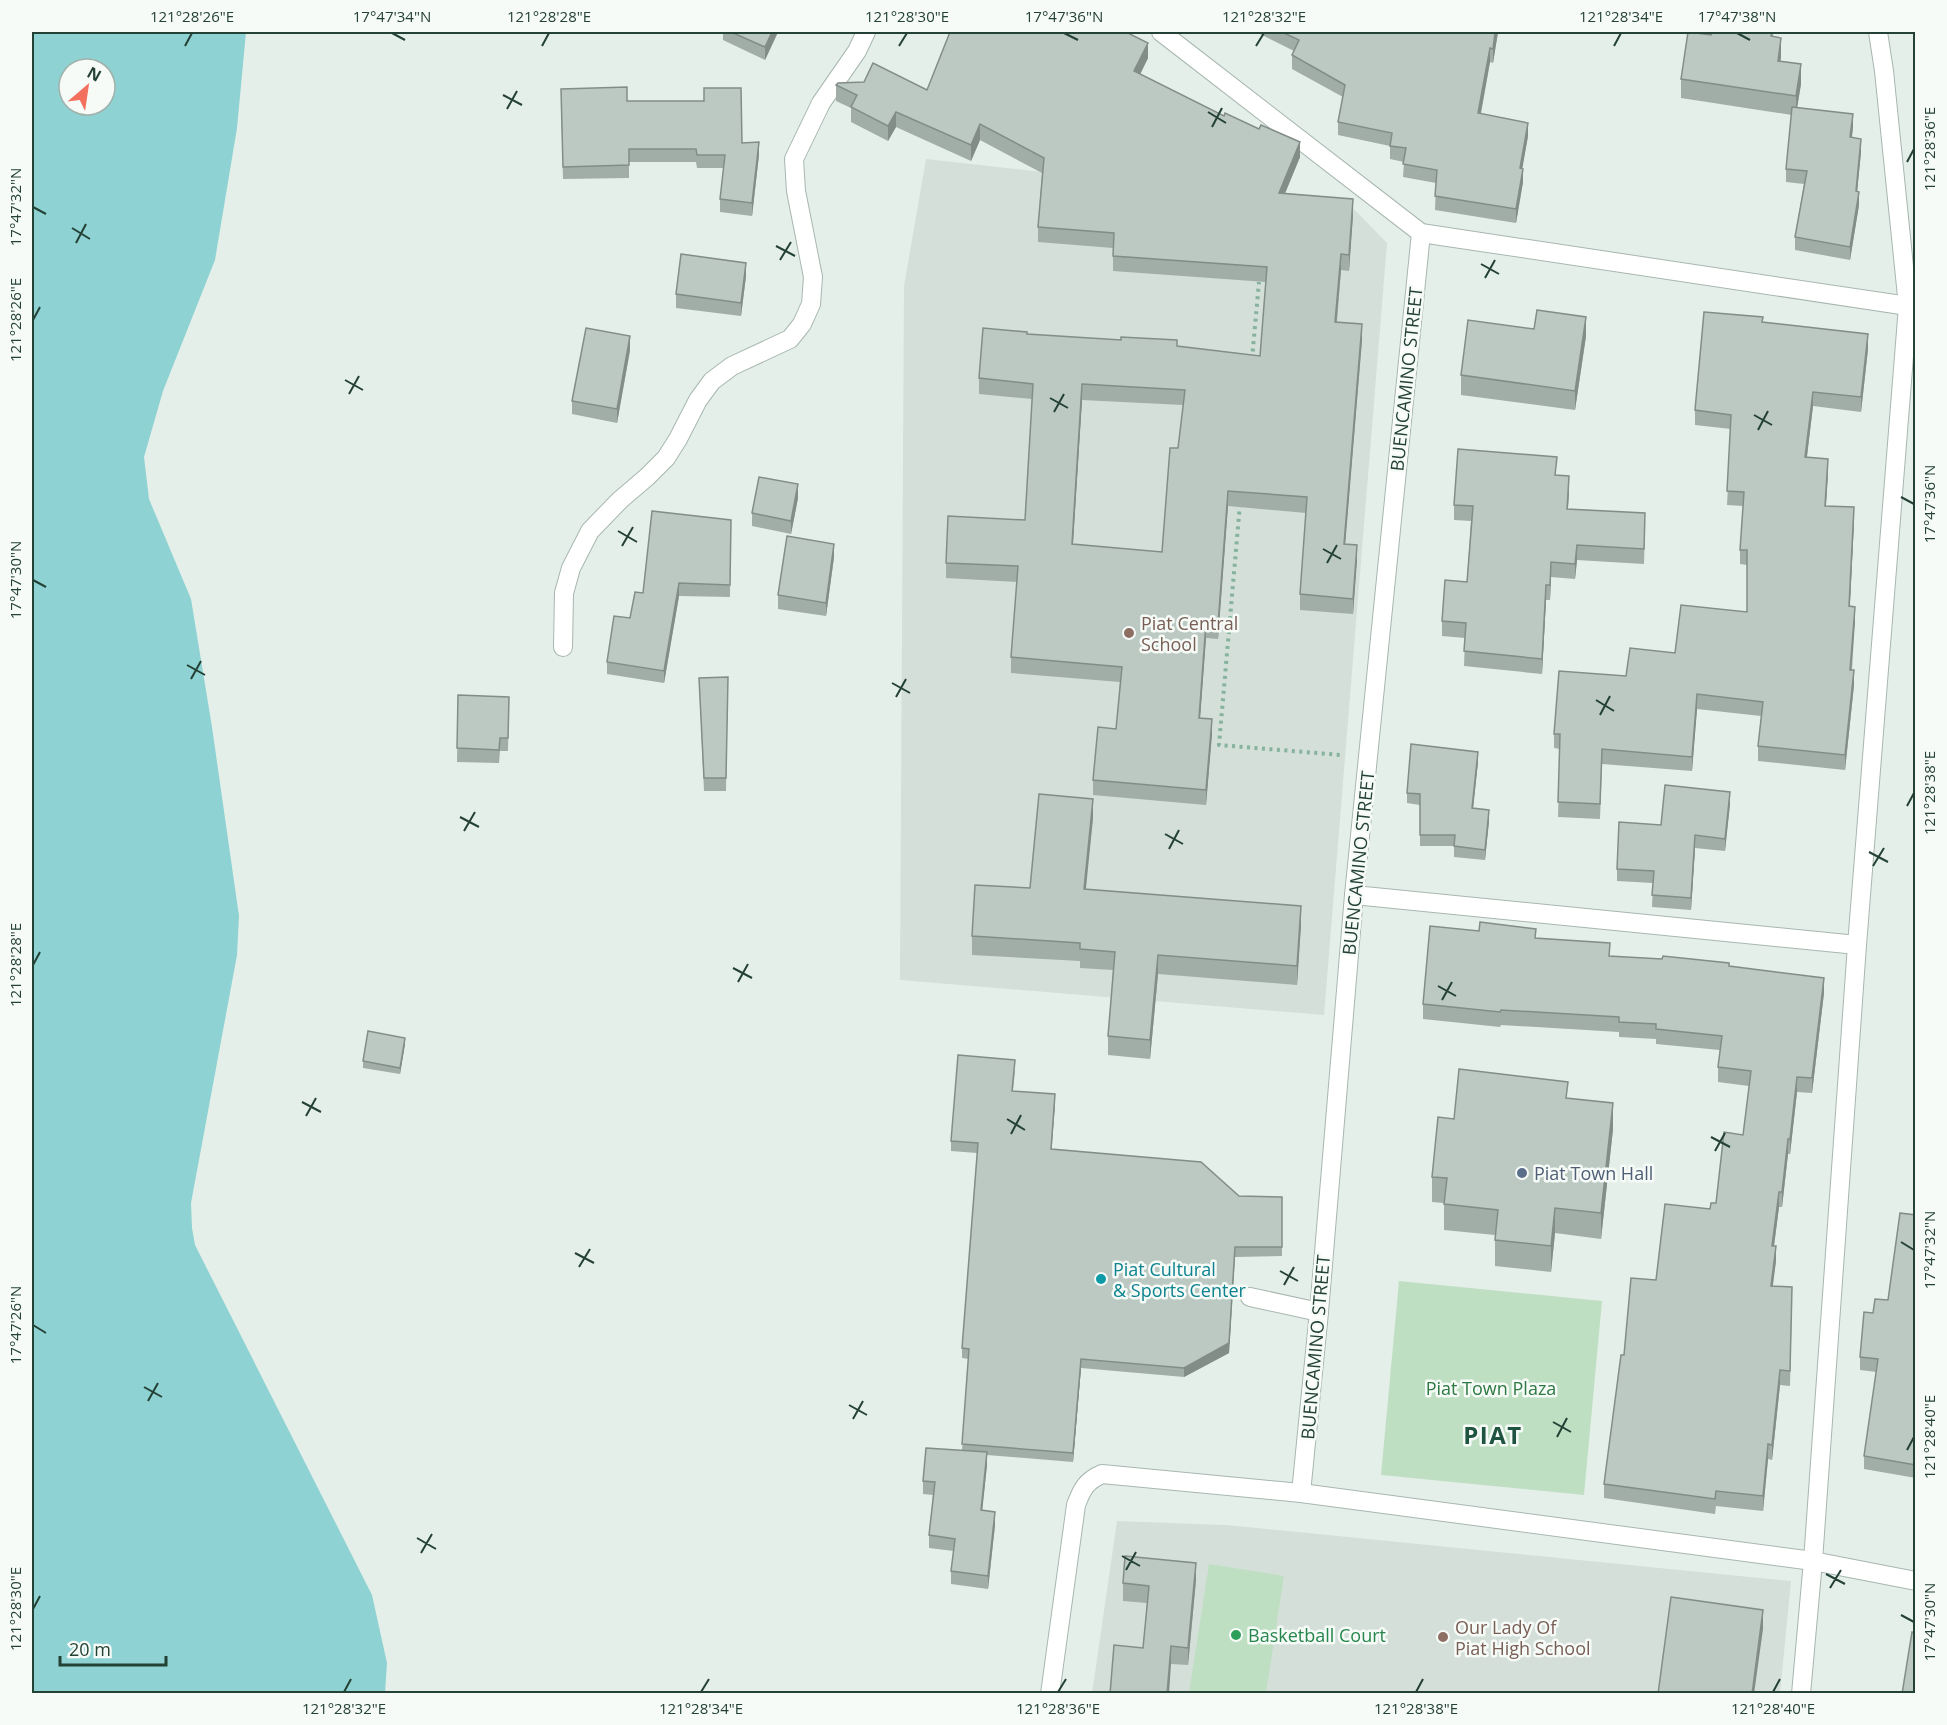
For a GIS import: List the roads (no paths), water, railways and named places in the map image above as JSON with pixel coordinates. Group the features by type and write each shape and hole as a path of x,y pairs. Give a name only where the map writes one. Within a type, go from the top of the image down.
{"street":[{"path":"563,647 564,593 571,568 590,531 666,458 698,400 712,381 732,366 790,339 802,324 812,304 813,277 796,190 794,159 821,103 857,51 866,32"},
{"path":"1161,32 1421,233 1908,306"},
{"path":"1801,1694 1908,306 1878,32"},
{"name":"BUENCAMINO STREET","path":"1301,1493 1319,1312 1354,896 1421,233"},
{"path":"1354,896 1857,945"},
{"path":"1250,1297 1319,1312"},
{"path":"1050,1694 1076,1505 1082,1487 1090,1479 1102,1474 1301,1493 1813,1561 1916,1581"}],"water":[{"path":"32,32 246,32 237,128 215,260 163,391 144,457 149,499 191,599 239,916 237,955 191,1203 192,1228 195,1245 372,1595 387,1663 385,1693 32,1693"}],"place":[{"name":"Piat Central School","path":"1129,633"},
{"name":"Piat Town Hall","path":"1522,1173"},
{"name":"Piat Cultural & Sports Center","path":"1101,1279"},
{"name":"Basketball Court","path":"1236,1635"},
{"name":"Our Lady Of Piat High School","path":"1443,1637"}],"district":[{"name":"PIAT","path":"1493,1434"}],"park label":[{"name":"Piat Town Plaza","path":"1491,1388"}]}
